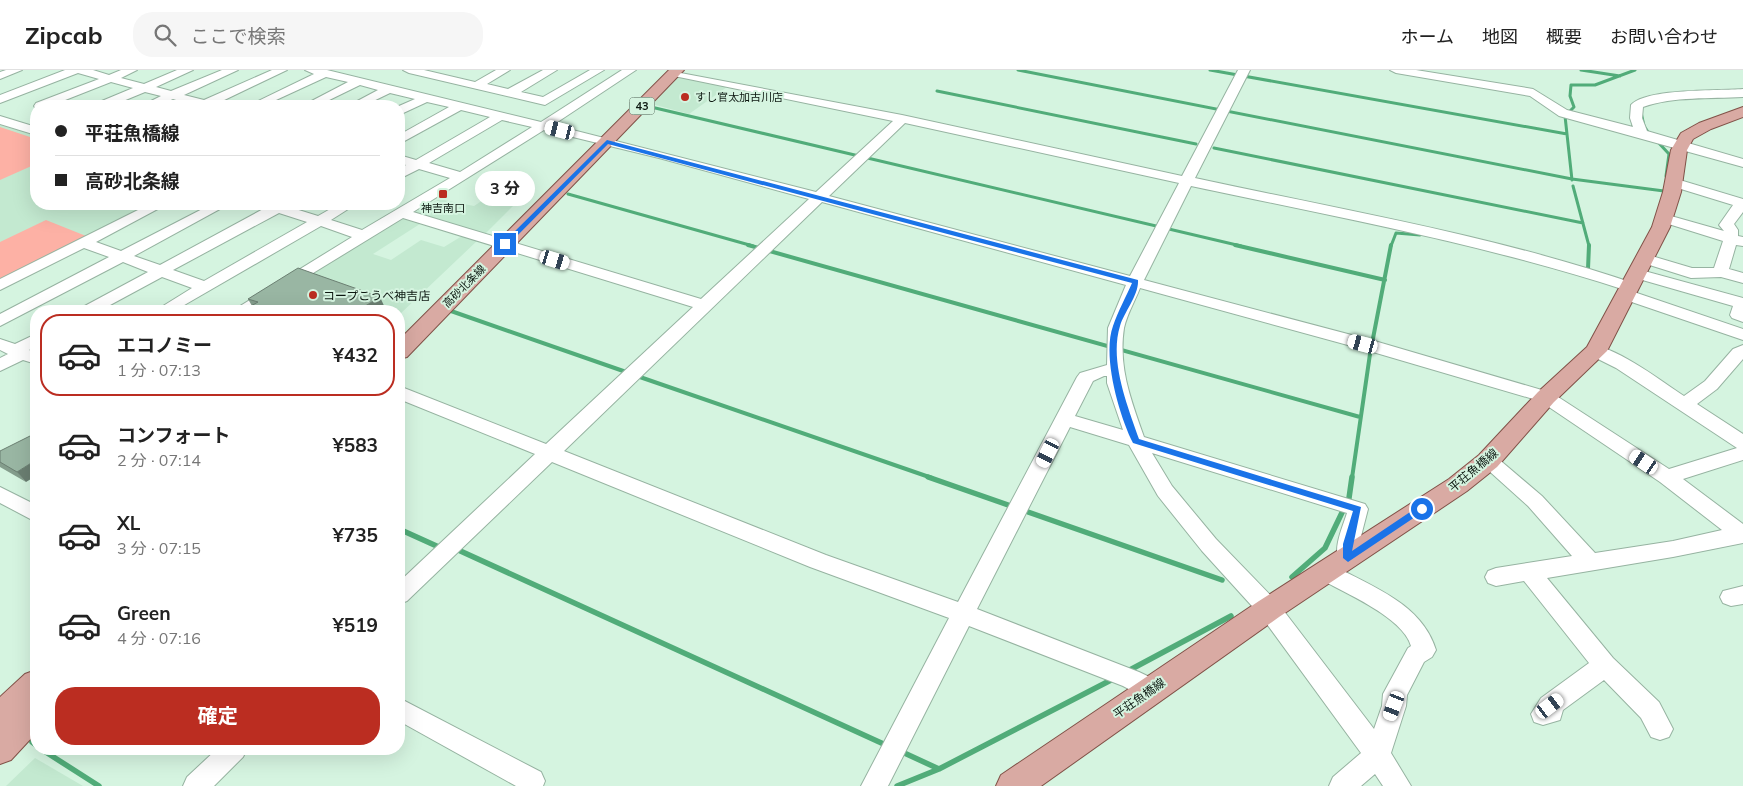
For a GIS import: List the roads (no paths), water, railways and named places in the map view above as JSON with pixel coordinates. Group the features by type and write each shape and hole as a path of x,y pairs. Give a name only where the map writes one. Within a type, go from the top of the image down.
{"main road":[{"name":"高砂北条線","path":"405,345 499,242 670,71"},
{"path":"1682,145 1687,136 1704,126 1743,112"},
{"name":"平荘魚橋線","path":"1026,783 1141,684 1348,558 1458,485 1488,461 1546,396 1596,351 1635,279 1664,218 1682,145"},
{"name":"高砂北条線","path":"405,326 499,242"},
{"path":"0,718 30,689"},
{"path":"0,749 30,718"}],"street":[{"path":"0,76 16,70"},
{"path":"0,99 75,70"},
{"path":"80,70 186,100"},
{"path":"55,100 131,70"},
{"path":"116,100 187,70"},
{"path":"162,100 232,70"},
{"path":"218,100 281,70"},
{"path":"311,70 601,140 1136,282 1546,396 1667,477 1742,535"},
{"path":"364,100 413,70 545,101 598,70"},
{"path":"444,77 457,70"},
{"path":"477,85 504,70"},
{"path":"510,93 551,70"},
{"path":"250,305 404,214 460,176 630,70"},
{"path":"1244,70 1164,225 1119,318 1116,328 1116,383 1136,441 1165,491 1186,518 1267,606 1378,755 1398,786"},
{"path":"1396,70 1533,93 1568,115 1649,135 1743,163"},
{"path":"670,71 779,96 902,118 1188,180 1483,246 1590,274 1635,279 1701,291 1742,303 1738,315 1743,317"},
{"path":"267,100 325,73"},
{"path":"320,100 360,81"},
{"path":"1649,135 1635,110 1637,105 1682,95 1743,93"},
{"path":"405,108 427,97"},
{"path":"405,137 461,105"},
{"path":"2,121 28,111"},
{"path":"405,171 502,115"},
{"path":"405,589 902,118"},
{"path":"2,121 30,130"},
{"path":"405,161 460,176"},
{"path":"1673,182 1742,204 1726,225 1737,240"},
{"path":"0,285 148,210"},
{"path":"30,305 211,210"},
{"path":"98,305 267,210"},
{"path":"290,210 365,236"},
{"path":"174,305 339,210"},
{"path":"404,214 703,305"},
{"path":"1664,218 1737,240"},
{"path":"1721,272 1724,255 1737,240"},
{"path":"84,243 205,287"},
{"path":"1635,279 1721,272 1743,278"},
{"path":"1699,273 1701,291"},
{"path":"1635,279 1743,335"},
{"path":"0,321 30,305"},
{"path":"0,365 30,343"},
{"path":"1683,404 1700,396 1719,377 1732,358 1743,350"},
{"path":"1596,351 1622,364 1743,443"},
{"path":"874,786 1020,508 1086,377 1101,371 1115,355"},
{"path":"405,394 818,561 964,614 1141,684"},
{"path":"1065,419 1349,506 1348,558"},
{"path":"1667,477 1743,453"},
{"path":"1488,461 1535,501 1590,562"},
{"path":"0,494 30,511"},
{"path":"1496,578 1581,566 1590,562 1673,549 1742,535"},
{"path":"1326,572 1411,624 1424,646 1424,650 1416,655 1394,694 1394,706 1378,755 1342,786"},
{"path":"1530,573 1605,665 1650,710 1660,729"},
{"path":"1542,714 1551,712 1550,706 1605,665"},
{"path":"405,713 532,781 529,786"},
{"path":"196,786 228,755"}],"waterway":[{"path":"1018,70 1572,179"},
{"path":"1210,70 1567,134"},
{"path":"1581,70 1619,76"},
{"path":"1619,76 1635,70"},
{"path":"1567,134 1565,116 1574,107 1570,96 1571,85 1595,85 1619,76"},
{"path":"937,91 1196,144"},
{"path":"651,107 1241,246"},
{"path":"1641,112 1644,126 1650,135"},
{"path":"1567,134 1572,179"},
{"path":"1656,140 1669,154 1666,176"},
{"path":"1214,148 1583,223"},
{"path":"1572,179 1664,191 1665,187"},
{"path":"1573,186 1583,223"},
{"path":"568,194 753,246"},
{"path":"1583,223 1589,246"},
{"path":"1391,246 1396,233 1420,235"},
{"path":"748,245 1360,417"},
{"path":"1235,245 1384,280"},
{"path":"1384,280 1391,245"},
{"path":"1583,271 1588,269 1589,246"},
{"path":"1352,478 1370,354 1384,280"},
{"path":"451,311 629,373"},
{"path":"637,376 932,478"},
{"path":"928,477 1011,506"},
{"path":"1292,577 1325,548 1349,498 1352,477"},
{"path":"1028,512 1222,580"},
{"path":"405,532 441,548"},
{"path":"456,549 888,746"},
{"path":"1126,672 1231,616"},
{"path":"939,769 1113,679"},
{"path":"900,751 939,769"},
{"path":"50,755 99,786"},
{"path":"897,786 939,769"}],"place":[{"name":"すし官太加古川店","path":"685,97"},
{"name":"神吉南口","path":"443,194"},
{"name":"コープこうべ神吉店","path":"313,295"}]}
